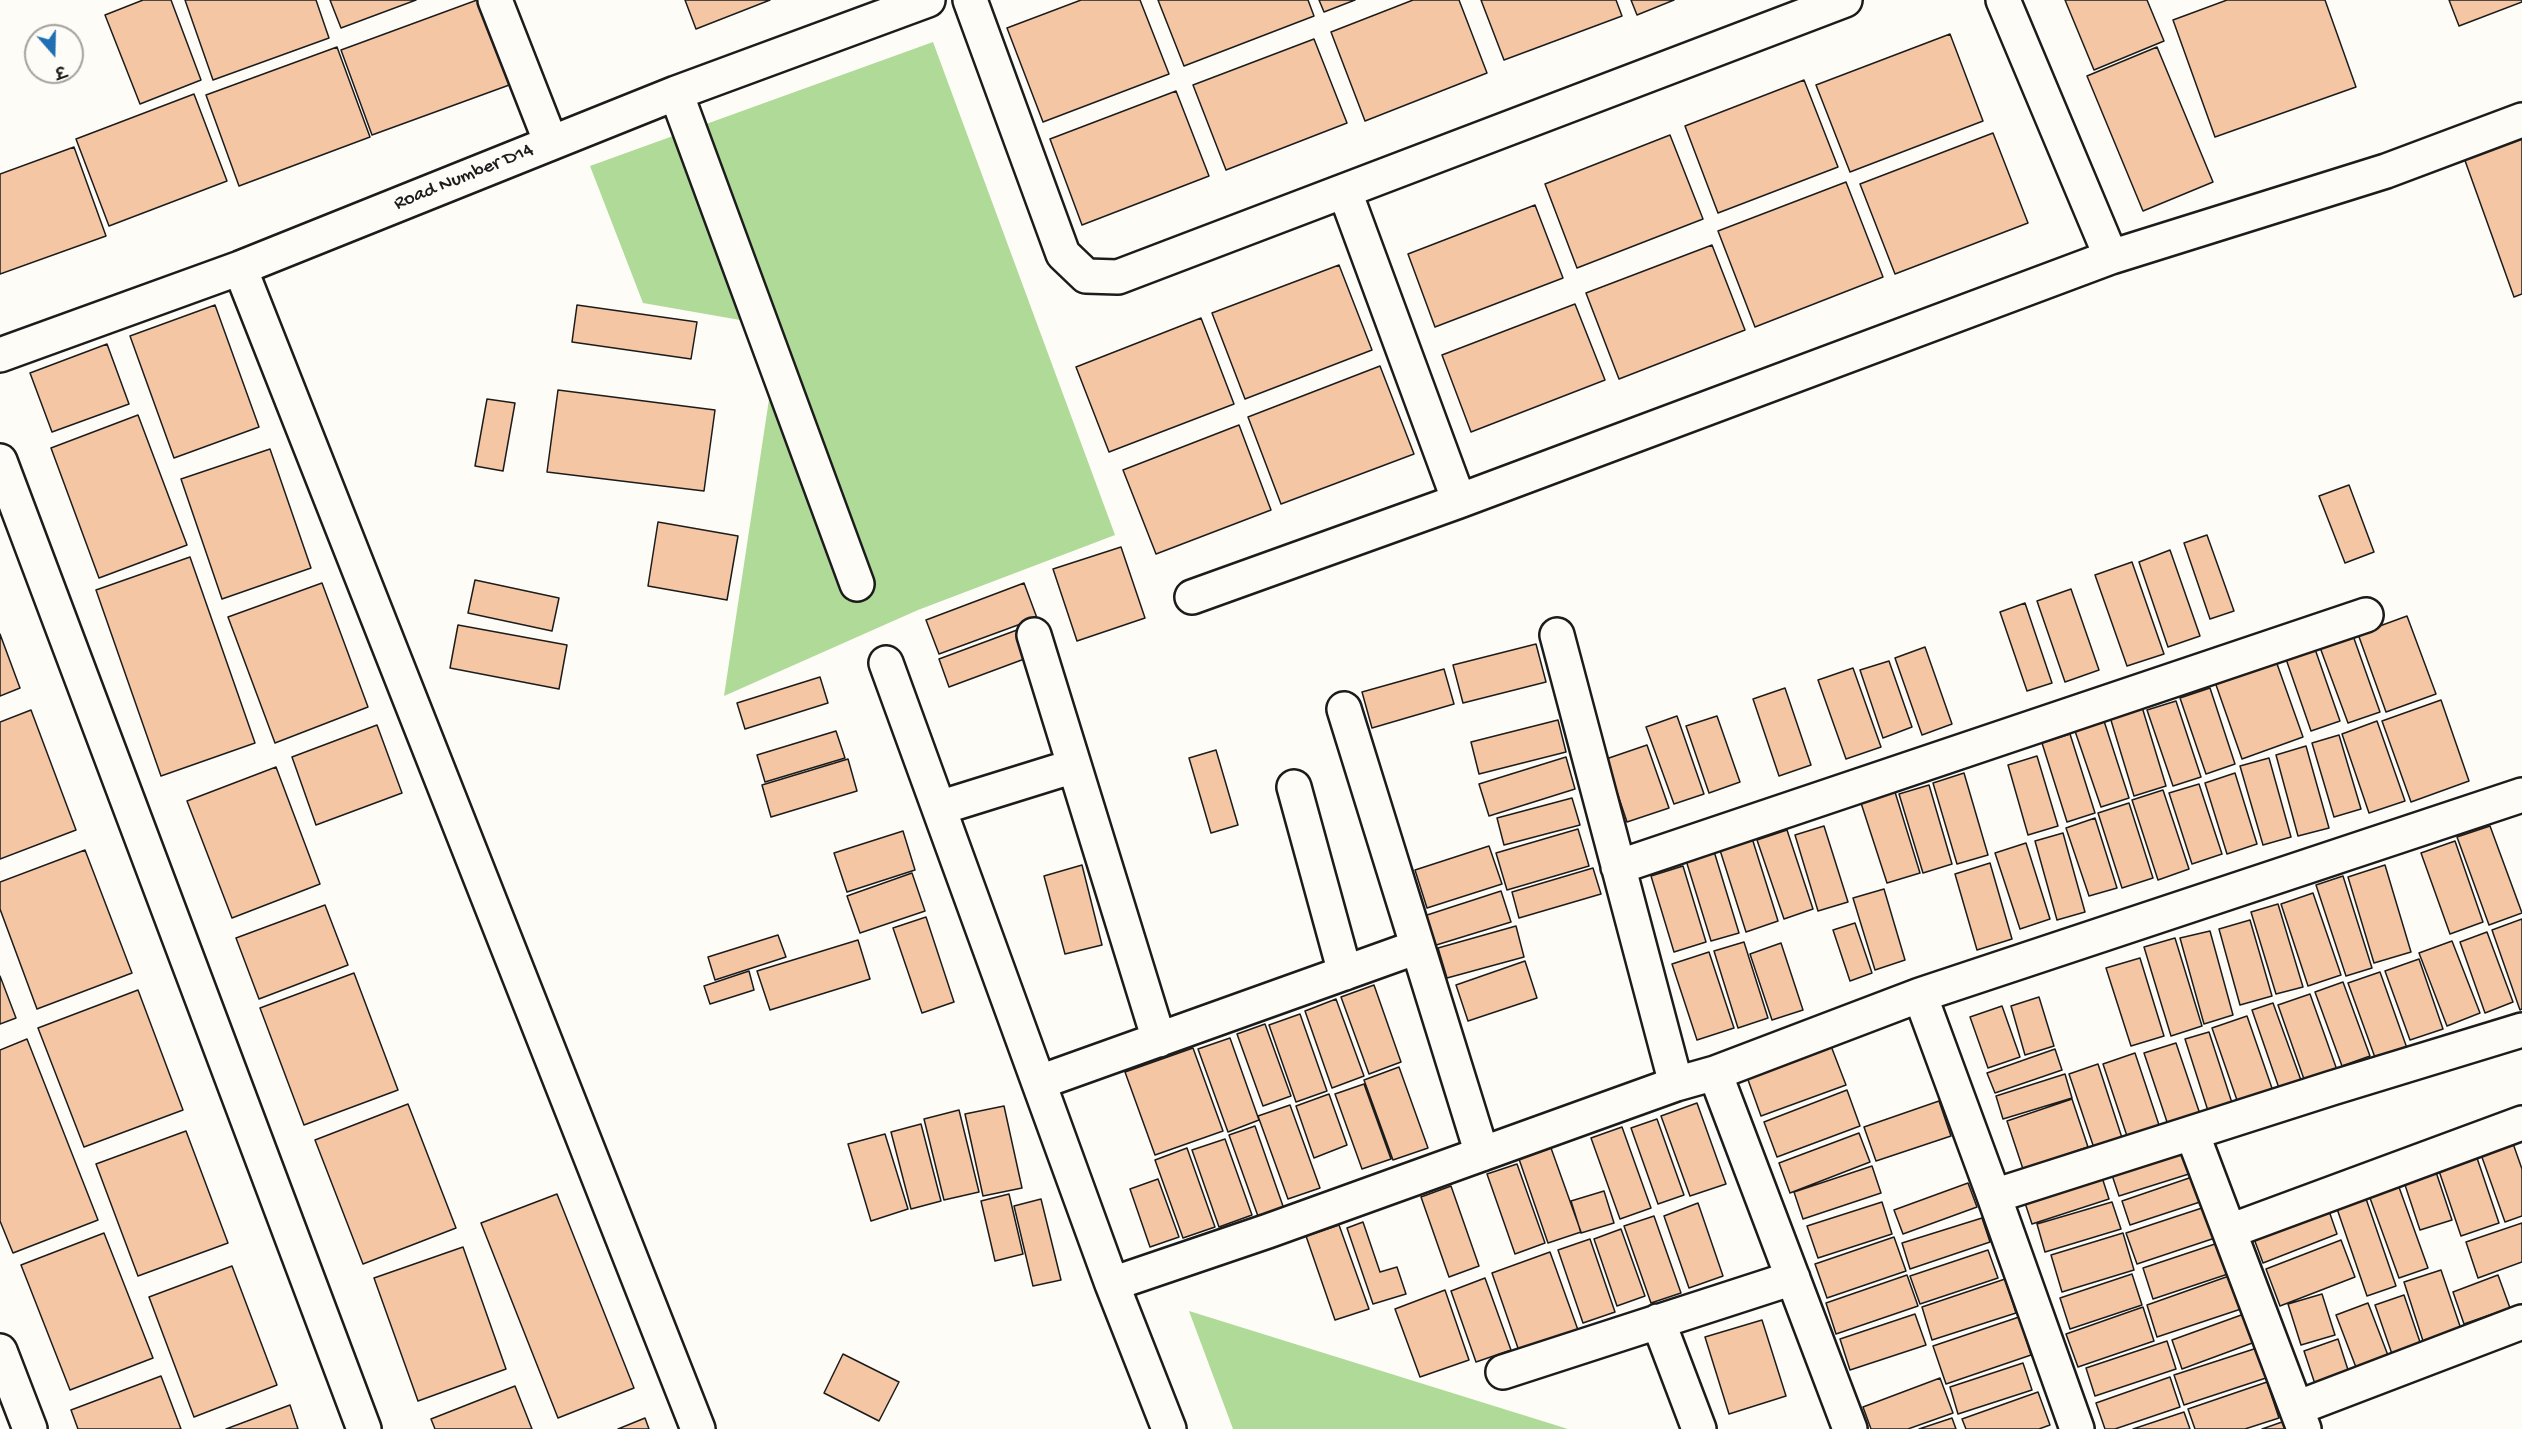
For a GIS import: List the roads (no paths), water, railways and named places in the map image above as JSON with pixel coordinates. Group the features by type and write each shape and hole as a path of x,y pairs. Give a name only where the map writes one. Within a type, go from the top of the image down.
{"street":[{"path":"495,0 551,143"},
{"name":"Road Number D14","path":"0,355 240,268 676,93 928,0"},
{"path":"970,0 1063,254 1086,276 1118,277 1845,0"},
{"path":"2003,0 2111,257"},
{"path":"676,93 857,584"},
{"path":"1192,597 1459,501 2111,257 2386,171 2522,120"},
{"path":"1345,192 1459,501"},
{"path":"240,268 698,1429"},
{"path":"0,461 364,1429"},
{"path":"1618,867 2366,615"},
{"path":"1034,635 1159,1040"},
{"path":"1557,635 1676,1084"},
{"path":"886,663 1112,1284 1169,1429"},
{"path":"1344,709 1482,1154"},
{"path":"939,808 1074,765"},
{"path":"1294,787 1346,973"},
{"path":"1112,1284 1268,1231 1676,1084 1715,1073 1920,995 2522,795"},
{"path":"1040,1082 1417,947"},
{"path":"1920,995 2077,1429"},
{"path":"1994,1196 2522,1030"},
{"path":"1715,1073 1851,1429"},
{"path":"2230,1231 2522,1123"},
{"path":"2192,1133 2301,1419 2522,1322"},
{"path":"1503,1372 1793,1278"},
{"path":"1658,1321 1699,1429"},
{"path":"0,1351 30,1429"}]}
